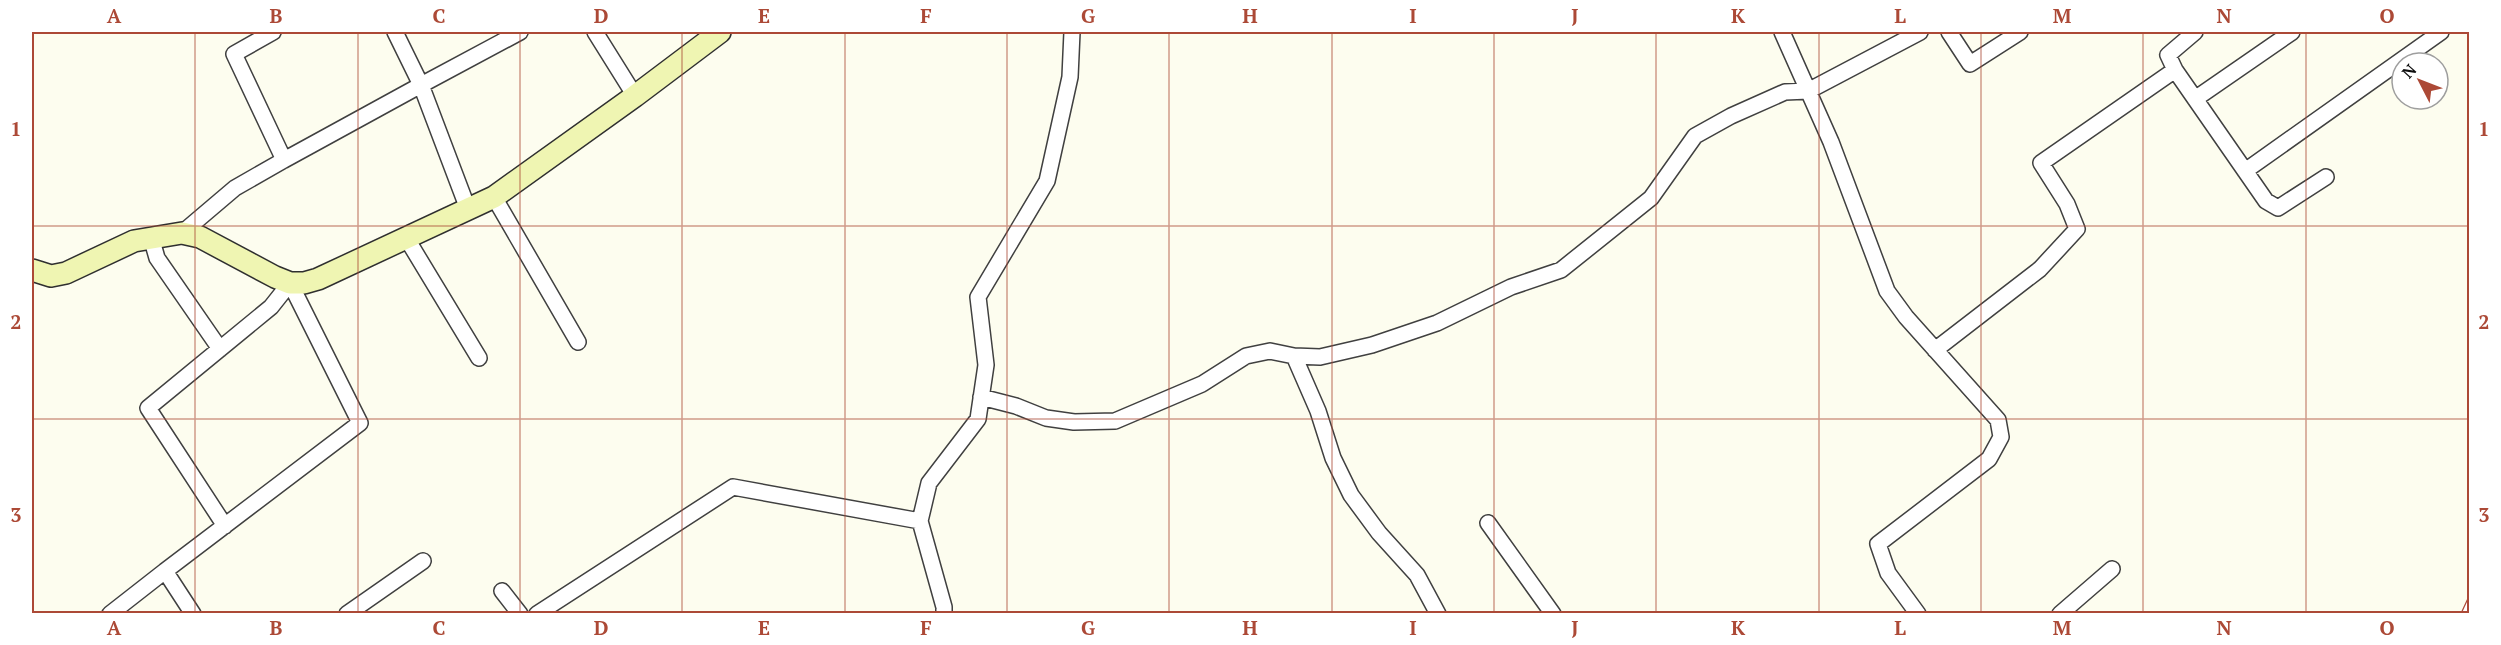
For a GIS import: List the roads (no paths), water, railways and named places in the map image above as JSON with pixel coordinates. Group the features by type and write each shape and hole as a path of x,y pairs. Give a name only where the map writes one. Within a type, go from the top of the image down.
{"main road":[{"path":"32,270 51,276 66,273 112,250 151,237 182,233 200,237 275,277 290,282 304,283 318,279 494,197 720,32"}],"street":[{"path":"273,32 234,54 284,160"},
{"path":"395,32 421,85 468,209"},
{"path":"182,233 235,188 520,32"},
{"path":"595,32 635,96"},
{"path":"944,614 920,521 929,483 978,419 986,365 978,297 1047,181 1070,77 1072,32"},
{"path":"1782,32 1831,142 1887,291 1906,317 1998,420 2001,437 1989,459 1878,544 1888,573 1918,614"},
{"path":"981,397 1016,406 1046,418 1074,422 1115,421 1202,384 1246,356 1270,351 1294,356 1320,357 1372,345 1437,323 1511,287 1561,270 1651,198 1695,136 1731,116 1785,92 1808,91 1920,32"},
{"path":"1949,32 1970,64 2020,32"},
{"path":"2195,32 2168,55 2175,70 2266,201 2278,207 2326,177"},
{"path":"2195,99 2292,32"},
{"path":"2245,171 2441,32"},
{"path":"1935,350 2040,269 2077,229 2067,204 2041,163 2175,70"},
{"path":"494,197 578,342"},
{"path":"151,237 156,258 220,349"},
{"path":"407,239 479,358"},
{"path":"110,614 360,423 290,282 271,308 148,408 225,526"},
{"path":"1294,356 1318,411 1333,458 1351,495 1379,533 1417,575 1438,614"},
{"path":"537,614 733,487 920,521"},
{"path":"1488,523 1553,614"},
{"path":"347,614 423,561"},
{"path":"2060,614 2112,569"},
{"path":"165,572 193,614"},
{"path":"502,591 520,614"}],"railway":[{"path":"2464,614 2470,601"}]}
